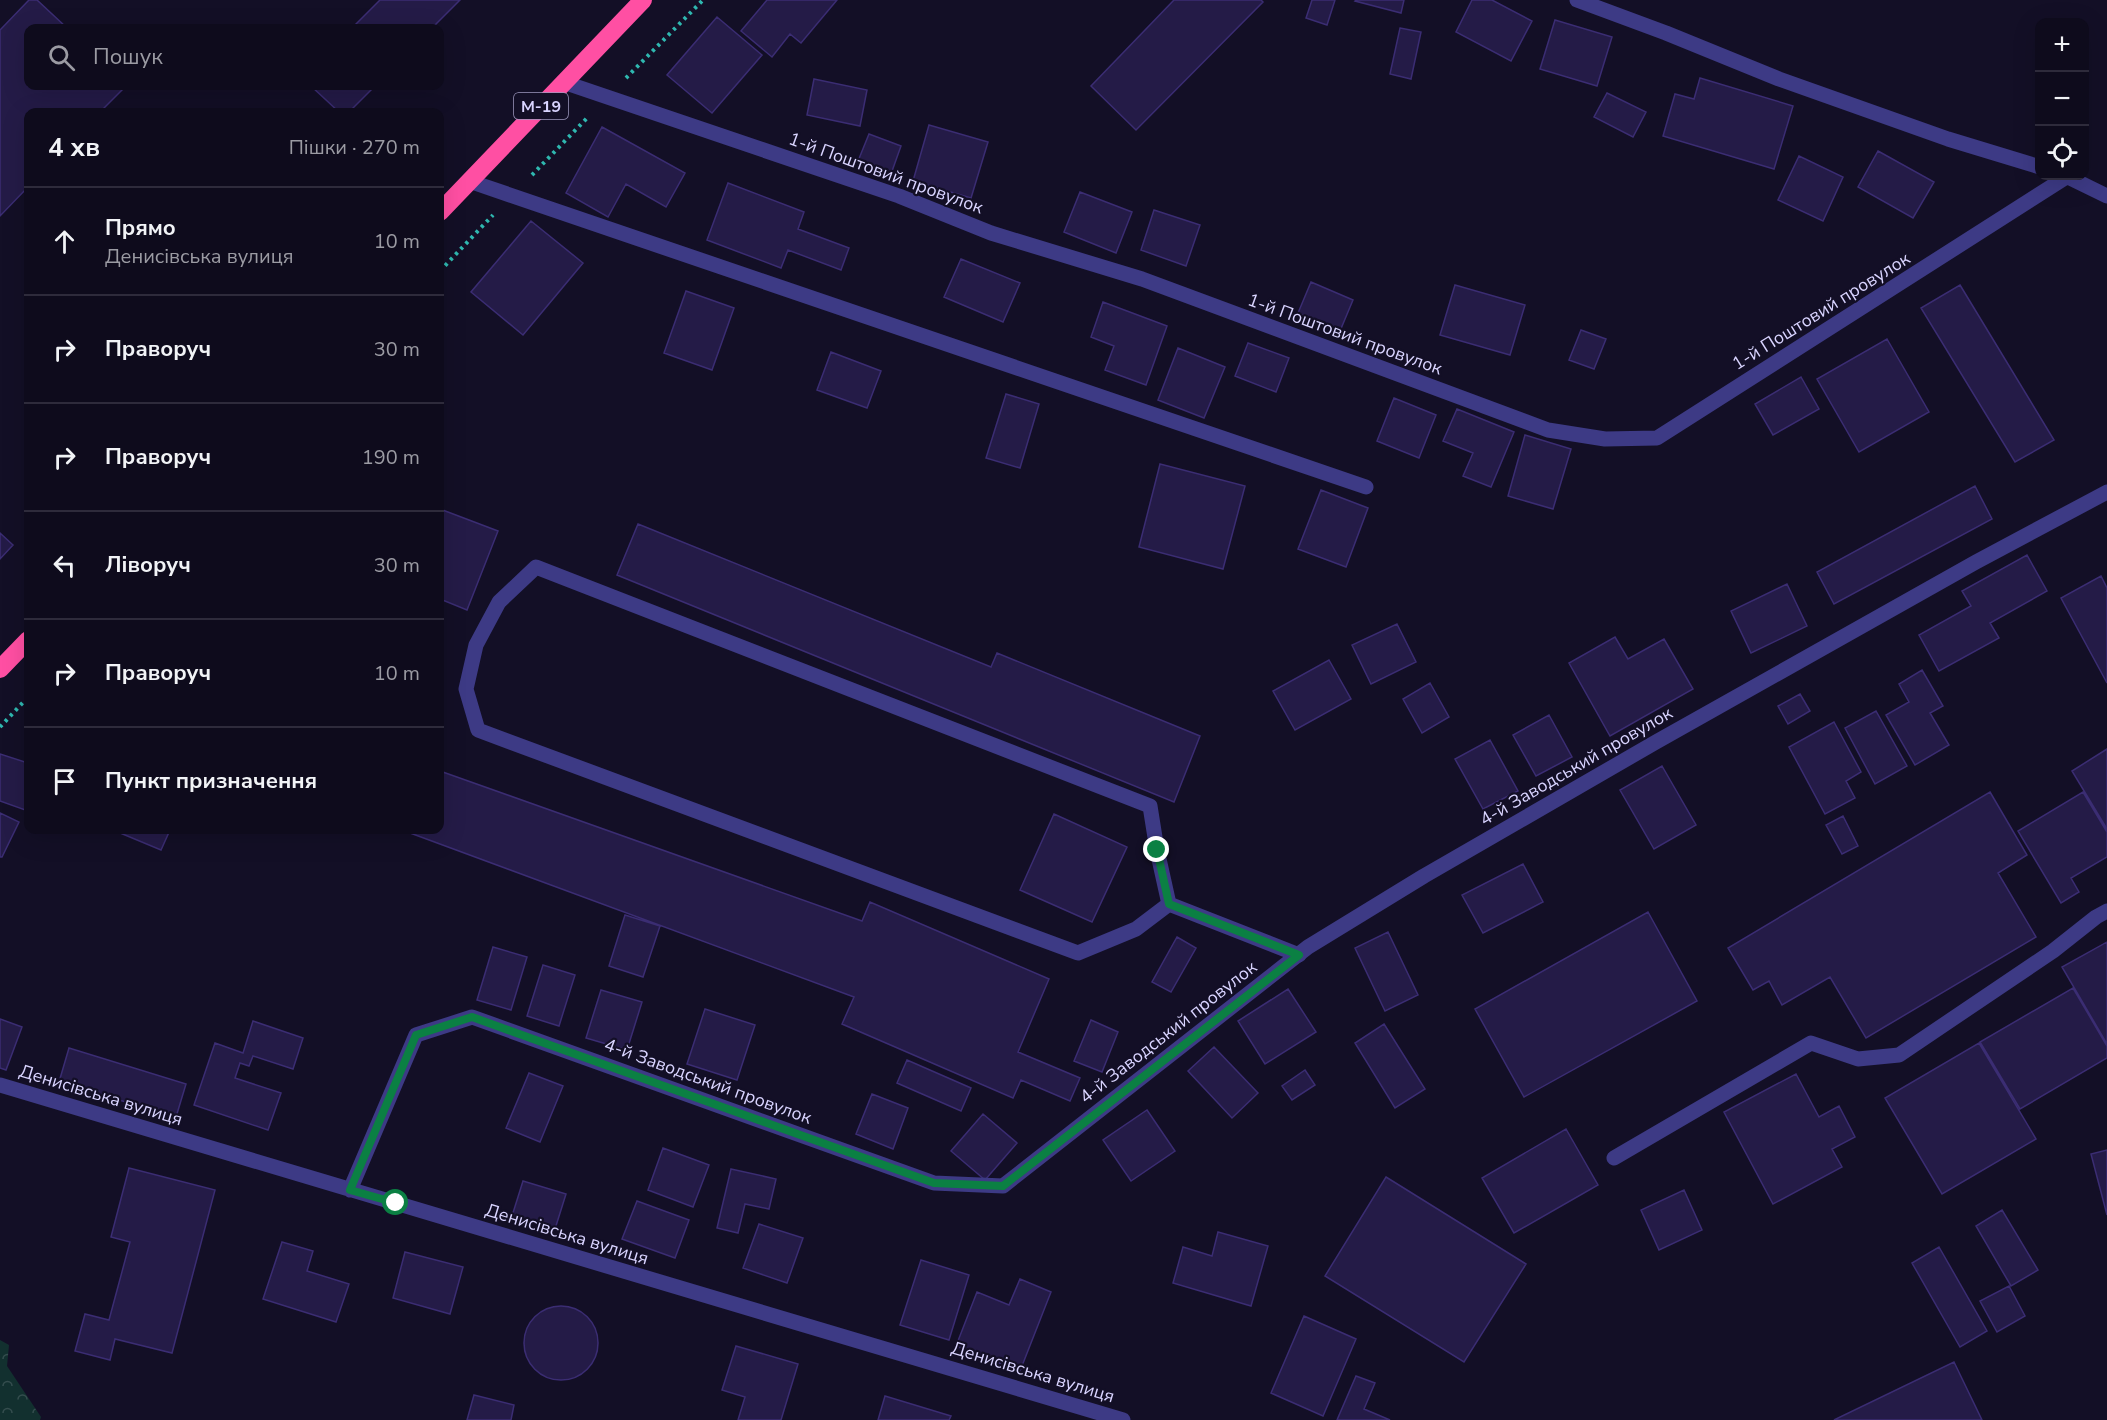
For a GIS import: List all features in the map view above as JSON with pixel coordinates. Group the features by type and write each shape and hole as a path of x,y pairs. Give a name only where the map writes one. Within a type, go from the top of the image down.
{"highway":[{"name":"М-19","path":"444,208 643,0"},
{"path":"0,669 24,644"}],"street":[{"path":"1577,0 1779,79 1948,139 2035,165"},
{"name":"1-й Поштовий провулок","path":"563,82 898,196 991,233 1142,279 1548,430 1605,439 1657,438 2061,180"},
{"path":"2075,180 2107,196"},
{"path":"469,181 1366,487"},
{"name":"4-й Заводський провулок","path":"350,1190 416,1035 472,1017 934,1183 1003,1186 1299,955 1424,876 1636,753 2107,492"},
{"path":"536,567 1150,806 1169,904 1136,929 1078,953 478,730 466,689 476,645 499,602 536,567"},
{"path":"1169,904 1299,955"},
{"path":"1614,1158 1811,1043 1858,1059 1899,1055 2053,951 2107,911"},
{"name":"Денисівська вулиця","path":"0,1085 1123,1420"}],"path":[{"path":"444,267 703,0"},
{"path":"0,727 24,701"}],"green space":[{"path":"0,1340 9,1345 7,1366 41,1417 40,1420 0,1420"}],"building":[{"path":"29,0 37,0 63,24 24,24 24,90 122,90 104,108 24,108 24,191 0,216 0,30"},
{"path":"380,0 460,0 436,24 356,24"},
{"path":"767,0 837,0 801,43 790,34 772,57 741,31"},
{"path":"1174,0 1261,0 1263,2 1136,130 1091,86"},
{"path":"1312,0 1335,0 1327,25 1306,18"},
{"path":"1356,0 1404,0 1401,13"},
{"path":"1472,0 1492,0 1532,21 1511,61 1456,32"},
{"path":"717,17 762,55 712,113 667,75"},
{"path":"1555,20 1612,37 1597,86 1540,69"},
{"path":"1400,28 1421,32 1411,79 1390,74"},
{"path":"1700,78 1793,106 1774,169 1663,136 1675,94 1694,99"},
{"path":"814,79 867,90 860,126 807,115"},
{"path":"315,90 371,90 353,108 335,108"},
{"path":"1607,93 1646,112 1633,137 1594,117"},
{"path":"929,125 988,142 971,198 913,181"},
{"path":"602,127 685,173 666,207 626,184 608,217 566,193"},
{"path":"869,134 901,146 891,174 858,161"},
{"path":"1878,151 1934,182 1913,218 1858,187"},
{"path":"1799,156 1843,177 1823,221 1778,200"},
{"path":"728,183 804,212 798,229 849,248 841,270 788,250 781,268 707,240"},
{"path":"1080,192 1132,212 1116,253 1064,232"},
{"path":"1154,210 1200,225 1186,266 1141,250"},
{"path":"531,221 583,263 523,335 471,292"},
{"path":"961,259 1020,283 1003,322 944,297"},
{"path":"1311,282 1353,300 1340,331 1298,313"},
{"path":"1455,285 1525,305 1510,355 1440,335"},
{"path":"1960,285 2054,440 2015,462 1921,308"},
{"path":"686,291 734,308 712,370 664,353"},
{"path":"1103,302 1167,326 1146,385 1105,370 1114,346 1091,337"},
{"path":"1581,330 1606,339 1594,369 1569,360"},
{"path":"1887,339 1929,412 1859,452 1817,379"},
{"path":"1248,343 1289,358 1276,392 1235,376"},
{"path":"1178,348 1225,367 1204,418 1158,400"},
{"path":"831,352 881,371 867,408 817,390"},
{"path":"1801,377 1819,409 1773,435 1755,404"},
{"path":"1006,394 1039,404 1020,468 986,458"},
{"path":"1394,398 1436,415 1419,458 1377,441"},
{"path":"1457,409 1514,432 1491,487 1463,476 1473,453 1443,441"},
{"path":"1525,435 1571,449 1553,509 1508,496"},
{"path":"1160,464 1245,486 1223,569 1139,547"},
{"path":"1975,486 1992,519 1834,604 1817,572"},
{"path":"1321,490 1368,508 1346,567 1298,549"},
{"path":"444,511 498,531 467,610 444,601"},
{"path":"638,524 991,667 997,653 1200,736 1174,802 617,575"},
{"path":"0,533 13,545 0,559"},
{"path":"2027,555 2047,591 1990,623 1999,638 1939,671 1919,635 1971,606 1962,591"},
{"path":"2101,576 2107,588 2107,683 2061,598"},
{"path":"1787,584 1807,626 1751,653 1731,611"},
{"path":"1397,624 1416,662 1371,684 1352,645"},
{"path":"1615,637 1628,659 1664,639 1693,689 1610,736 1569,663"},
{"path":"1329,660 1351,699 1295,730 1273,691"},
{"path":"1922,670 1943,706 1930,713 1949,745 1915,765 1886,715 1909,702 1899,684"},
{"path":"1430,683 1449,717 1422,733 1403,699"},
{"path":"1800,694 1810,711 1788,724 1778,706"},
{"path":"1876,711 1907,766 1875,784 1845,728"},
{"path":"1549,715 1572,757 1536,776 1513,735"},
{"path":"1834,722 1861,772 1846,781 1855,798 1825,814 1789,747"},
{"path":"1490,740 1518,791 1483,809 1455,759"},
{"path":"2107,749 2107,829 2072,771"},
{"path":"0,754 24,762 24,810 0,801"},
{"path":"1662,766 1696,825 1654,849 1620,790"},
{"path":"444,772 862,921 870,902 1049,979 1018,1052 1080,1078 1070,1101 1021,1080 1013,1098 842,1024 854,997 413,834 444,834"},
{"path":"1990,792 2027,855 1998,873 2036,937 1866,1038 1830,977 1782,1005 1769,981 1753,990 1728,948"},
{"path":"2083,792 2107,832 2107,857 2071,878 2079,892 2061,903 2018,831"},
{"path":"0,813 19,822 2,857 0,857"},
{"path":"1054,814 1127,847 1092,922 1020,890"},
{"path":"1843,816 1858,846 1842,854 1826,825"},
{"path":"123,834 168,834 161,850"},
{"path":"1523,864 1543,902 1483,933 1462,895"},
{"path":"1648,912 1697,1001 1524,1097 1475,1009"},
{"path":"625,915 660,926 643,977 609,966"},
{"path":"1388,932 1418,995 1385,1011 1355,948"},
{"path":"1177,937 1196,948 1171,992 1152,982"},
{"path":"2107,942 2107,1044 2062,967"},
{"path":"493,947 527,957 511,1010 477,1000"},
{"path":"543,965 575,975 559,1026 527,1016"},
{"path":"2073,988 2107,1046 2107,1058 2020,1109 1980,1042"},
{"path":"1288,989 1316,1032 1265,1064 1238,1021"},
{"path":"601,990 642,1002 627,1050 586,1038"},
{"path":"705,1009 755,1025 737,1080 687,1064"},
{"path":"0,1019 22,1027 6,1070 0,1068"},
{"path":"1091,1020 1118,1032 1102,1072 1074,1061"},
{"path":"253,1021 303,1038 293,1069 253,1056 249,1066 240,1063 235,1078 281,1093 268,1130 194,1105 215,1043 243,1053"},
{"path":"1384,1024 1425,1089 1395,1108 1355,1043"},
{"path":"1979,1043 2036,1139 1942,1194 1885,1098"},
{"path":"1214,1047 1258,1093 1232,1118 1188,1071"},
{"path":"69,1048 186,1084 176,1117 59,1082"},
{"path":"907,1060 971,1088 961,1111 897,1083"},
{"path":"1305,1070 1315,1085 1292,1100 1282,1086"},
{"path":"529,1073 563,1086 540,1142 506,1128"},
{"path":"1796,1074 1819,1117 1839,1106 1855,1137 1832,1149 1842,1167 1773,1204 1724,1112"},
{"path":"872,1094 908,1108 893,1149 856,1134"},
{"path":"1147,1110 1175,1151 1131,1181 1103,1140"},
{"path":"983,1114 1017,1143 985,1180 951,1151"},
{"path":"1566,1129 1598,1185 1514,1233 1482,1178"},
{"path":"663,1148 709,1165 693,1207 648,1190"},
{"path":"2107,1150 2107,1215 2091,1154"},
{"path":"129,1168 215,1190 172,1353 115,1339 110,1360 75,1351 85,1314 109,1320 130,1242 111,1237"},
{"path":"731,1169 776,1179 769,1209 745,1204 738,1233 717,1228"},
{"path":"1386,1177 1526,1264 1464,1362 1325,1276"},
{"path":"523,1181 566,1194 555,1229 512,1216"},
{"path":"1684,1190 1702,1230 1659,1250 1641,1210"},
{"path":"637,1201 689,1220 675,1258 622,1239"},
{"path":"2002,1210 2038,1270 2011,1286 1976,1226"},
{"path":"759,1224 803,1238 787,1283 743,1268"},
{"path":"1218,1232 1268,1246 1251,1306 1173,1283 1183,1247 1212,1256"},
{"path":"282,1242 313,1251 307,1271 349,1284 336,1322 263,1299"},
{"path":"1939,1247 1987,1331 1960,1347 1912,1263"},
{"path":"405,1252 463,1267 450,1314 393,1298"},
{"path":"921,1260 969,1275 949,1340 900,1325"},
{"path":"1020,1279 1051,1292 1020,1371 956,1346 977,1292 1009,1305"},
{"path":"2009,1286 2025,1316 1997,1332 1980,1301"},
{"path":"554,1306 568,1306 582,1312 592,1322 598,1336 598,1350 592,1364 582,1374 568,1380 554,1380 540,1374 530,1364 524,1350 524,1336 530,1322 540,1312"},
{"path":"1304,1316 1356,1339 1323,1416 1271,1393"},
{"path":"736,1346 798,1364 781,1420 738,1420 745,1397 722,1390"},
{"path":"1954,1362 1982,1420 1834,1420"},
{"path":"1356,1376 1375,1383 1364,1409 1390,1420 1337,1420"},
{"path":"474,1395 514,1405 511,1420 467,1420"},
{"path":"885,1396 951,1416 949,1420 878,1420"}],"route":[{"path":"396,1203 350,1190 416,1035 472,1017 934,1183 1003,1186 1299,955 1169,904 1157,850"}]}
